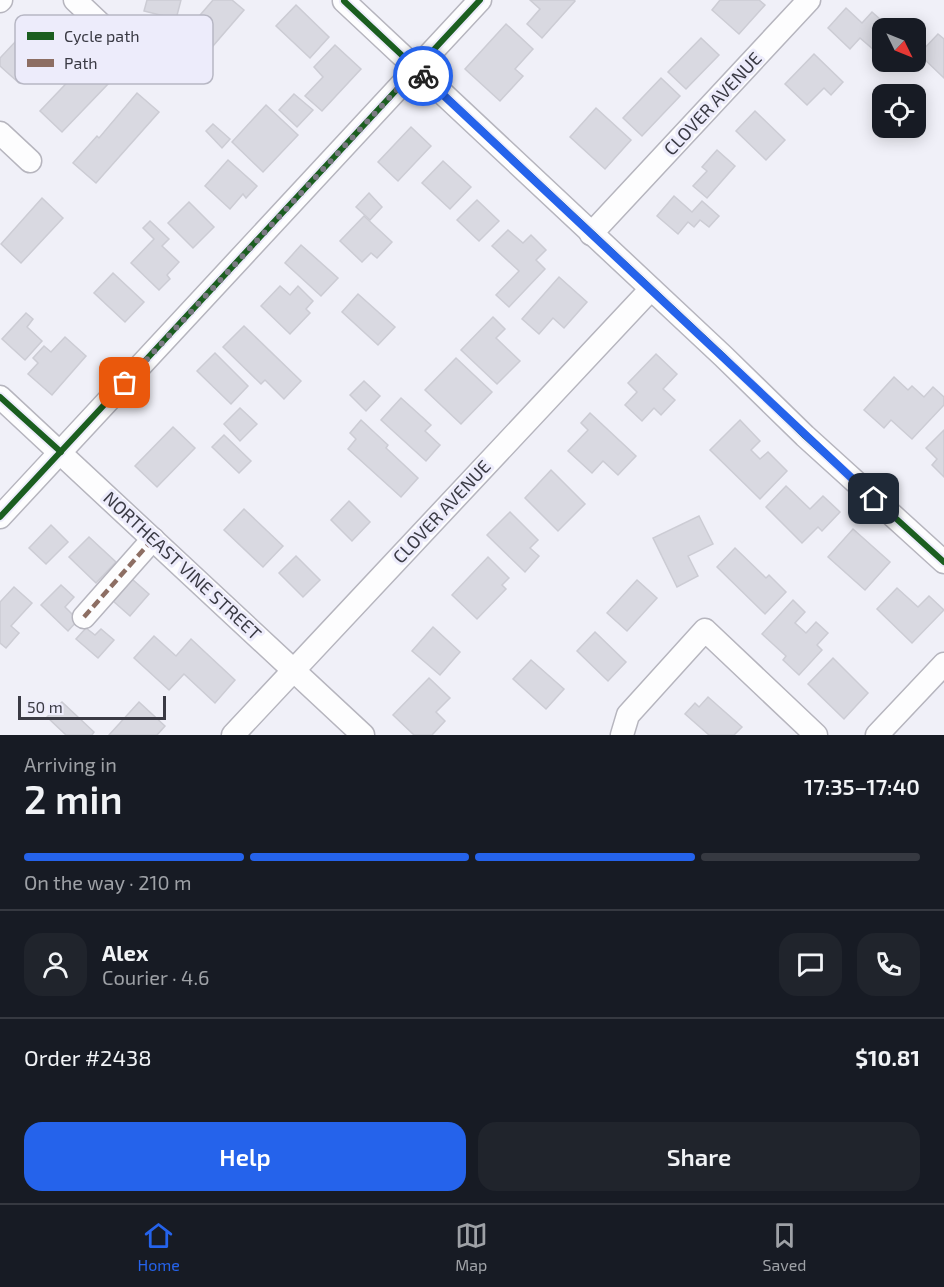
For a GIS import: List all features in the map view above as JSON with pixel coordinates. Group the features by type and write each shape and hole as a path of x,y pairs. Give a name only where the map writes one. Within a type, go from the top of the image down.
{"street":[{"path":"75,0 91,15"},
{"path":"0,517 480,0"},
{"name":"CLOVER AVENUE","path":"591,234 809,0"},
{"path":"344,1 723,356 805,436 944,562"},
{"path":"0,133 30,161"},
{"name":"CLOVER AVENUE","path":"233,735 651,289"},
{"name":"NORTHEAST VINE STREET","path":"0,397 363,735"},
{"path":"84,617 153,540"},
{"path":"621,735 628,715 705,630 816,735"},
{"path":"877,735 944,664"}],"building":[{"path":"147,0 181,0 177,15 160,15 144,11"},
{"path":"213,0 232,0 244,10 213,46 213,15 200,15"},
{"path":"530,0 575,1 542,38 527,24 540,9"},
{"path":"720,0 759,0 765,5 739,34 712,10"},
{"path":"296,5 329,37 310,58 276,26"},
{"path":"846,8 862,23 872,12 879,18 872,18 872,48 860,38 850,49 828,28"},
{"path":"506,24 533,49 515,69 523,76 500,101 465,69"},
{"path":"938,34 944,39 944,78 926,61 926,47"},
{"path":"701,38 719,55 686,89 668,72"},
{"path":"15,42 15,79 0,66 0,58"},
{"path":"335,45 361,69 322,111 305,96 323,77 314,67"},
{"path":"814,54 843,82 831,95 824,88 807,105 785,84"},
{"path":"661,78 680,96 642,136 623,118"},
{"path":"66,84 108,84 62,132 40,111"},
{"path":"137,93 159,112 96,183 73,163 97,136 99,138"},
{"path":"294,94 313,110 297,127 279,110"},
{"path":"266,105 298,135 263,172 232,142"},
{"path":"596,108 631,140 605,169 570,137"},
{"path":"755,111 785,140 766,160 736,131"},
{"path":"213,124 230,139 222,148 206,131"},
{"path":"411,127 431,146 398,181 378,162"},
{"path":"717,150 735,166 707,198 693,186 707,171 702,167"},
{"path":"228,160 257,186 246,198 243,194 230,209 205,186"},
{"path":"443,161 471,187 450,209 422,183"},
{"path":"369,193 382,207 370,220 356,207"},
{"path":"674,196 692,212 702,201 719,216 709,227 700,220 694,227 688,222 678,234 657,216"},
{"path":"42,198 63,218 21,263 1,244"},
{"path":"477,200 499,221 479,241 457,220"},
{"path":"189,202 214,227 193,248 168,223"},
{"path":"364,216 392,242 377,258 371,253 362,262 340,241"},
{"path":"150,221 169,239 162,246 179,262 167,275 170,279 159,290 131,263 154,239 143,228"},
{"path":"508,230 523,243 531,235 546,250 536,260 545,269 509,307 496,295 519,271 492,246"},
{"path":"301,245 338,278 321,296 285,263"},
{"path":"113,273 144,302 125,322 94,293"},
{"path":"559,277 587,302 564,328 553,318 539,334 522,319"},
{"path":"280,286 290,295 298,286 313,301 306,309 310,313 290,334 261,306"},
{"path":"358,294 395,327 378,345 342,312"},
{"path":"26,313 33,319 27,327 42,341 25,360 2,339"},
{"path":"493,317 505,329 496,338 520,361 497,384 461,350"},
{"path":"244,326 301,381 284,399 265,380 261,384 223,347"},
{"path":"65,337 86,356 52,395 28,374 38,363 33,358 44,346 51,352"},
{"path":"215,353 248,386 231,404 197,371"},
{"path":"656,354 677,374 663,389 675,400 661,415 654,408 642,421 625,405 637,392 628,383"},
{"path":"456,358 492,392 461,424 425,390"},
{"path":"894,377 908,390 912,386 924,397 933,387 944,397 944,405 912,439 891,420 884,428 864,410"},
{"path":"364,381 380,396 366,411 350,395"},
{"path":"401,398 431,425 425,431 440,445 426,461 381,420"},
{"path":"240,408 257,424 240,441 224,424"},
{"path":"590,413 636,456 618,475 603,461 592,473 568,451 588,430 581,423"},
{"path":"361,420 418,478 401,497 348,449 356,439 350,433"},
{"path":"740,420 760,441 751,450 760,459 768,452 787,471 760,499 710,450"},
{"path":"173,427 195,448 157,487 135,466"},
{"path":"944,430 944,477 932,465 937,459 926,448"},
{"path":"224,435 251,461 239,473 212,447"},
{"path":"551,470 585,504 558,531 525,498"},
{"path":"786,486 810,509 823,496 840,512 822,531 818,527 802,543 766,507"},
{"path":"349,501 370,522 352,541 331,520"},
{"path":"244,509 283,546 263,567 224,530"},
{"path":"510,512 538,540 530,548 539,556 525,572 487,535"},
{"path":"699,516 713,544 688,556 698,576 677,587 653,538"},
{"path":"51,525 68,542 46,564 29,548"},
{"path":"853,529 890,562 865,590 828,557"},
{"path":"89,537 116,562 96,583 69,557"},
{"path":"735,548 766,578 769,575 786,592 765,614 717,567"},
{"path":"296,556 320,580 303,597 279,573"},
{"path":"488,557 509,578 502,585 506,589 477,619 452,595"},
{"path":"132,579 149,594 130,616 113,601"},
{"path":"637,580 657,598 627,631 607,613"},
{"path":"61,585 74,597 65,607 78,620 68,631 41,605"},
{"path":"14,587 32,603 11,626 19,633 6,648 0,643 0,602"},
{"path":"897,588 918,607 929,596 944,610 912,643 877,609"},
{"path":"793,600 805,612 795,623 806,633 816,622 828,633 817,645 822,650 799,675 783,660 786,656 762,634"},
{"path":"433,627 460,652 440,675 412,651"},
{"path":"86,628 95,635 101,629 114,640 98,658 76,639"},
{"path":"595,632 626,662 608,681 577,651"},
{"path":"154,636 176,656 191,639 235,680 215,703 184,674 169,690 134,658"},
{"path":"833,658 868,693 844,719 808,684"},
{"path":"531,660 564,689 546,709 513,679"},
{"path":"429,678 450,698 436,712 445,721 432,735 414,735 393,715"},
{"path":"708,697 742,727 734,735 709,735 685,714 695,703 699,707"},
{"path":"62,702 94,732 92,735 66,735 47,717"},
{"path":"139,702 165,726 157,735 109,735"}],"marked path":[{"path":"84,617 153,539"}],"cycle path":[{"path":"0,517 480,0"},
{"path":"344,1 723,356 805,436 944,562"},
{"path":"0,397 61,452"}],"way so far":[{"path":"125,383 416,69 423,76"}],"route":[{"path":"423,76 874,499"}]}
